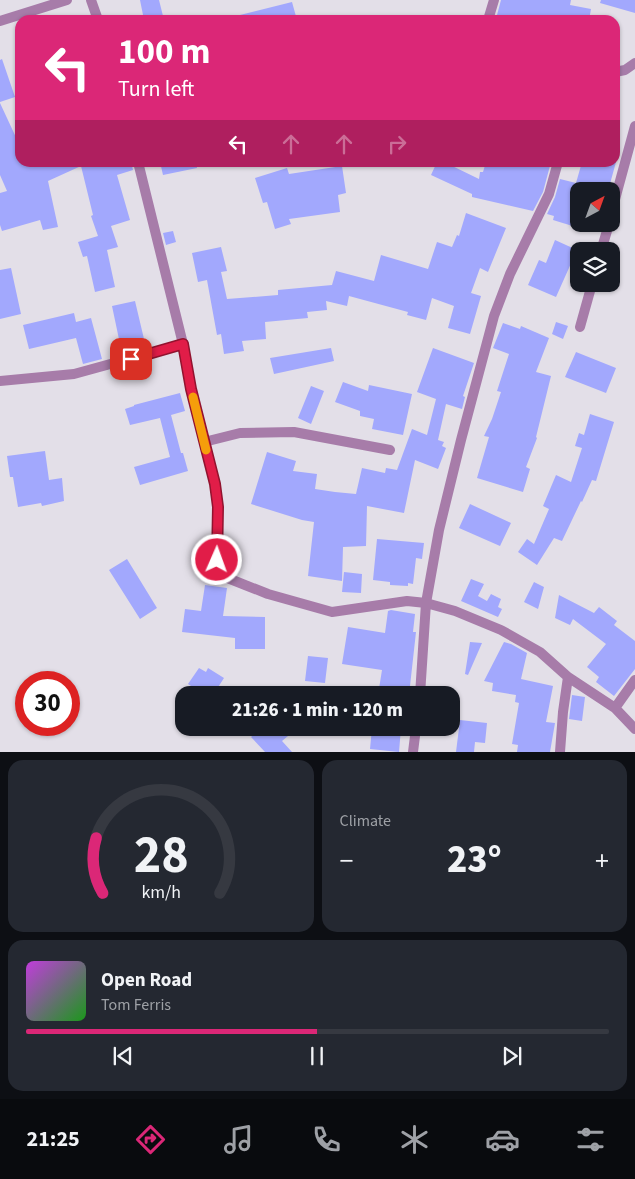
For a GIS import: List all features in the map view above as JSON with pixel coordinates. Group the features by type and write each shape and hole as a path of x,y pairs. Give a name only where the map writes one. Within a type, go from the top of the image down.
{"street":[{"path":"19,15 67,0"},
{"path":"91,0 96,15"},
{"path":"490,15 494,0"},
{"path":"0,21 15,16"},
{"path":"620,71 635,63"},
{"path":"620,182 635,126"},
{"path":"139,167 215,484 218,507 217,560 225,577 268,594 332,612 407,601 426,603 455,611 501,630 540,652 568,677 615,708 635,728"},
{"path":"421,686 426,603 439,530 494,316 510,274 550,194 557,167"},
{"path":"580,328 590,292"},
{"path":"0,382 74,374 183,344"},
{"path":"204,442 240,433 294,432 390,450"},
{"path":"560,752 568,677"},
{"path":"615,708 635,680"},
{"path":"413,752 415,736"}],"building":[{"path":"140,0 159,0 163,15 143,15"},
{"path":"501,0 571,0 570,5 591,9 590,15 497,15"},
{"path":"601,0 635,0 635,13 600,3"},
{"path":"292,2 296,15 240,15"},
{"path":"2,59 15,97 0,102 0,60"},
{"path":"0,103 15,135 15,167 79,167 48,181 58,227 43,230 40,220 2,231 0,225 0,193 7,191 0,175"},
{"path":"81,167 132,167 133,170 117,175 130,220 111,226 118,247 107,250 115,287 95,292 87,256 83,257 78,242 98,236 91,216 93,215"},
{"path":"161,167 197,167 197,168 163,175"},
{"path":"342,167 346,193 338,195 340,212 289,219 291,224 275,229 267,202 263,203 255,178 287,168 289,174"},
{"path":"435,167 454,167 479,179 480,172 483,172 484,167 550,167 543,192 533,211 472,197 472,194 431,175"},
{"path":"581,167 615,167 610,182 576,182"},
{"path":"560,179 572,182 570,182 570,225 553,220 554,216 547,214 555,197"},
{"path":"466,213 506,228 488,272 480,268 471,293 481,296 470,334 448,328 454,306 432,298 426,320 407,315 408,312 349,296 347,306 326,301 327,310 307,312 308,318 265,322 266,339 242,341 244,351 224,354 221,334 217,335 207,280 198,282 192,253 221,247 227,271 221,272 227,299 278,295 278,290 332,285 336,271 374,281 381,255 428,269 437,242 452,247 457,235 459,236"},
{"path":"173,231 176,242 166,245 163,233"},
{"path":"555,240 570,247 570,266 556,297 528,285 539,260 546,263"},
{"path":"11,268 21,314 0,319 0,270"},
{"path":"135,301 144,339 120,344 112,306"},
{"path":"74,313 76,322 91,318 102,359 83,364 76,338 29,349 23,325"},
{"path":"556,322 568,326 563,339 552,334"},
{"path":"503,323 520,329 521,326 549,338 536,372 551,376 537,438 526,467 530,469 523,492 477,478 489,437 484,436 501,392 497,391 509,354 493,348"},
{"path":"331,348 334,361 274,374 270,358"},
{"path":"433,348 474,363 463,396 465,397 462,409 446,404 438,440 444,442 442,446 446,448 438,469 415,460 404,513 367,506 366,546 343,547 342,581 308,576 314,522 251,504 267,452 296,461 293,471 317,474 315,489 335,492 356,494 362,468 385,473 386,468 397,470 412,429 427,435 436,399 417,392"},
{"path":"576,352 616,368 606,393 565,377"},
{"path":"343,382 368,391 369,385 412,394 403,435 372,429 374,419 360,416 360,411 335,402"},
{"path":"311,386 324,391 311,424 298,418"},
{"path":"180,393 185,411 171,415 188,471 140,485 134,467 170,457 160,418 130,425 125,409"},
{"path":"590,414 614,422 596,481 592,480 562,541 554,538 537,565 518,552 527,539 534,544 549,509 543,506 556,475 571,482 582,448 575,446 579,433 584,435"},
{"path":"45,451 49,480 62,478 64,501 42,506 41,503 18,507 7,456"},
{"path":"470,504 511,523 500,546 459,528"},
{"path":"377,539 424,543 422,559 416,558 413,584 408,583 408,586 390,585 390,582 373,580"},
{"path":"127,559 157,608 140,619 109,570"},
{"path":"344,572 362,574 361,593 342,592"},
{"path":"471,579 484,584 478,596 487,601 491,594 501,599 498,607 502,609 498,617 461,601"},
{"path":"534,582 544,587 538,609 524,602"},
{"path":"205,585 227,588 223,616 265,617 265,649 235,649 235,638 182,632 185,609 201,611"},
{"path":"559,595 594,613 599,607 617,621 614,625 635,641 635,669 614,696 596,682 599,677 587,667 606,644 573,619 570,625 555,618"},
{"path":"388,611 415,614 413,632 416,632 410,686 379,686 382,670 342,664 348,627 385,633"},
{"path":"470,642 482,643 468,675 465,674"},
{"path":"504,642 527,653 521,679 553,686 546,722 555,723 550,752 517,752 518,745 512,744 519,703 515,702 516,695 492,691 493,683 484,681"},
{"path":"308,656 328,658 325,683 305,681"},
{"path":"199,668 206,672 208,668 224,678 219,686 191,686 188,684"},
{"path":"572,695 585,697 582,721 569,719"},
{"path":"460,720 487,723 485,743 475,742 474,752 456,752 458,736 460,736"},
{"path":"288,736 282,741 292,752 265,752 251,737"},
{"path":"371,736 400,736 399,752 370,749"}],"slow traffic":[{"path":"193,397 206,450"}],"route":[{"path":"131,359 183,344 191,389 215,484 218,507 217,560"}]}
